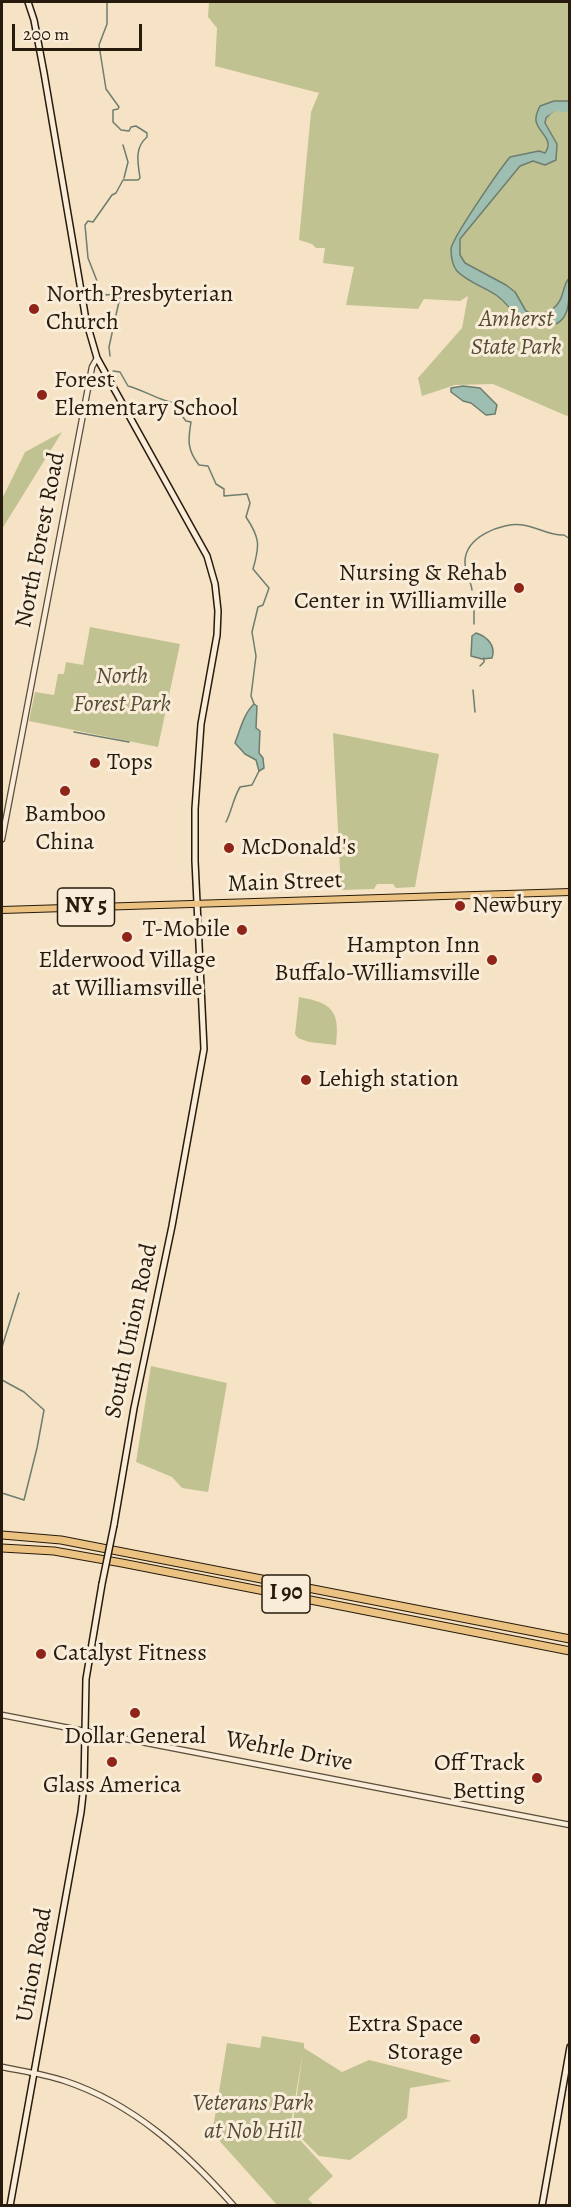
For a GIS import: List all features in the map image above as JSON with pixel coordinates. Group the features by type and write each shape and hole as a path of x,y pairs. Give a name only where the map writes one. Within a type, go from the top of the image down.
{"highway":[{"name":"I 90","path":"2,1535 61,1540 570,1639"},
{"name":"I 90","path":"2,1548 54,1551 111,1561 570,1651"}],"main road":[{"name":"North Forest Road","path":"28,2 40,51 86,320 96,358"},
{"name":"South Union Road","path":"84,1766 86,1674 134,1408 204,1057 195,845 198,757 204,705 217,635 218,611 216,584 207,556 96,358"},
{"name":"Main Street","path":"2,910 570,892"},
{"name":"Union Road","path":"10,2205 81,1812 84,1766"},
{"path":"542,2205 570,2047"}],"street":[{"name":"North Forest Road","path":"2,839 92,367 96,358"},
{"name":"Wehrle Drive","path":"2,1715 570,1825"},
{"path":"2,2067 34,2073 81,2087 120,2105 171,2141 234,2205"}],"green space":[{"name":"Amherst State Park","path":"209,2 569,2 569,415 493,384 455,385 422,396 418,378 462,328 468,296 460,301 424,299 418,309 346,305 354,267 323,263 325,248 316,248 312,244 299,240 311,112 319,93 215,66 217,28 208,17"},
{"path":"62,432 2,529 2,499 25,452"},
{"name":"North Forest Park","path":"90,627 180,644 158,747 29,721 35,692 54,695 58,674 64,674 66,662 83,665"},
{"path":"333,733 439,754 415,887 396,888 393,884 377,884 374,889 341,890"},
{"path":"299,997 319,1002 331,1010 337,1024 336,1045 309,1042 298,1038 295,1034"},
{"path":"151,1366 227,1383 208,1492 182,1488 172,1477 136,1462"},
{"name":"Veterans Park at Nob Hill","path":"262,2036 304,2043 304,2048 342,2072 369,2060 452,2081 410,2088 407,2118 350,2160 319,2156 292,2129 303,2052 290,2129 333,2176 308,2199 314,2205 277,2205 216,2137 218,2134 211,2126 214,2122 227,2043 260,2048"}],"shaded area":[{"path":"554,101 570,101 569,106 558,106 546,118 545,123 557,144 556,160 545,165 533,161 520,166 460,239 460,255 465,263 506,285 515,292 526,311 535,316 556,306 569,278 569,303 564,317 553,325 540,326 521,320 499,297 461,275 453,264 451,249 467,218 510,157 539,151 545,153 548,148 547,140 537,125 536,117 540,106"},
{"path":"463,386 480,388 497,405 495,414 486,415 451,392 451,388"},
{"path":"476,633 490,642 493,650 492,658 482,659 471,656 472,636"},
{"path":"254,704 257,706 256,728 260,731 259,753 263,758 264,768 259,771 256,760 245,754 235,743 245,717"}],"waterway":[{"path":"107,2 107,24 99,45 106,89 119,107 113,110 113,122 121,130 129,131 131,127 136,126 147,133 139,151 140,178 123,180 116,193 112,195 93,222 88,221 85,225 88,258 97,281 94,290 107,295 118,293 120,297 109,347 110,356"},
{"path":"548,111 553,107 570,108"},
{"path":"123,145 128,162 124,178"},
{"path":"113,371 120,372 128,386 174,403 180,403 179,412 186,421 191,422 189,445 199,465 208,466 216,484 224,489 224,496 247,494 250,503 246,517 257,542 253,569 269,588 263,605 258,607 252,632 256,656 251,696 254,704"},
{"path":"472,590 465,566 466,554 477,539 486,533 505,526 523,525 564,535 570,539"},
{"path":"474,597 474,624"},
{"path":"480,666 484,658"},
{"path":"473,690 475,712"},
{"path":"74,732 129,742"},
{"path":"226,822 240,787 252,785 259,771"},
{"path":"2,1347 19,1293"},
{"path":"2,1380 24,1392 44,1410 24,1500 2,1493"}],"place":[{"name":"North Presbyterian Church","path":"34,309"},
{"name":"Forest Elementary School","path":"42,395"},
{"name":"Nursing & Rehab Center in Williamville","path":"519,588"},
{"name":"Tops","path":"95,763"},
{"name":"Bamboo China","path":"65,791"},
{"name":"McDonald's","path":"229,848"},
{"name":"Newbury","path":"460,906"},
{"name":"T-Mobile","path":"242,930"},
{"name":"Elderwood Village at Williamsville","path":"127,937"},
{"name":"Hampton Inn Buffalo-Williamsville","path":"492,960"},
{"name":"Lehigh station","path":"306,1080"},
{"name":"Catalyst Fitness","path":"41,1654"},
{"name":"Dollar General","path":"135,1713"},
{"name":"Glass America","path":"112,1762"},
{"name":"Off Track Betting","path":"537,1778"},
{"name":"Extra Space Storage","path":"475,2039"}]}
